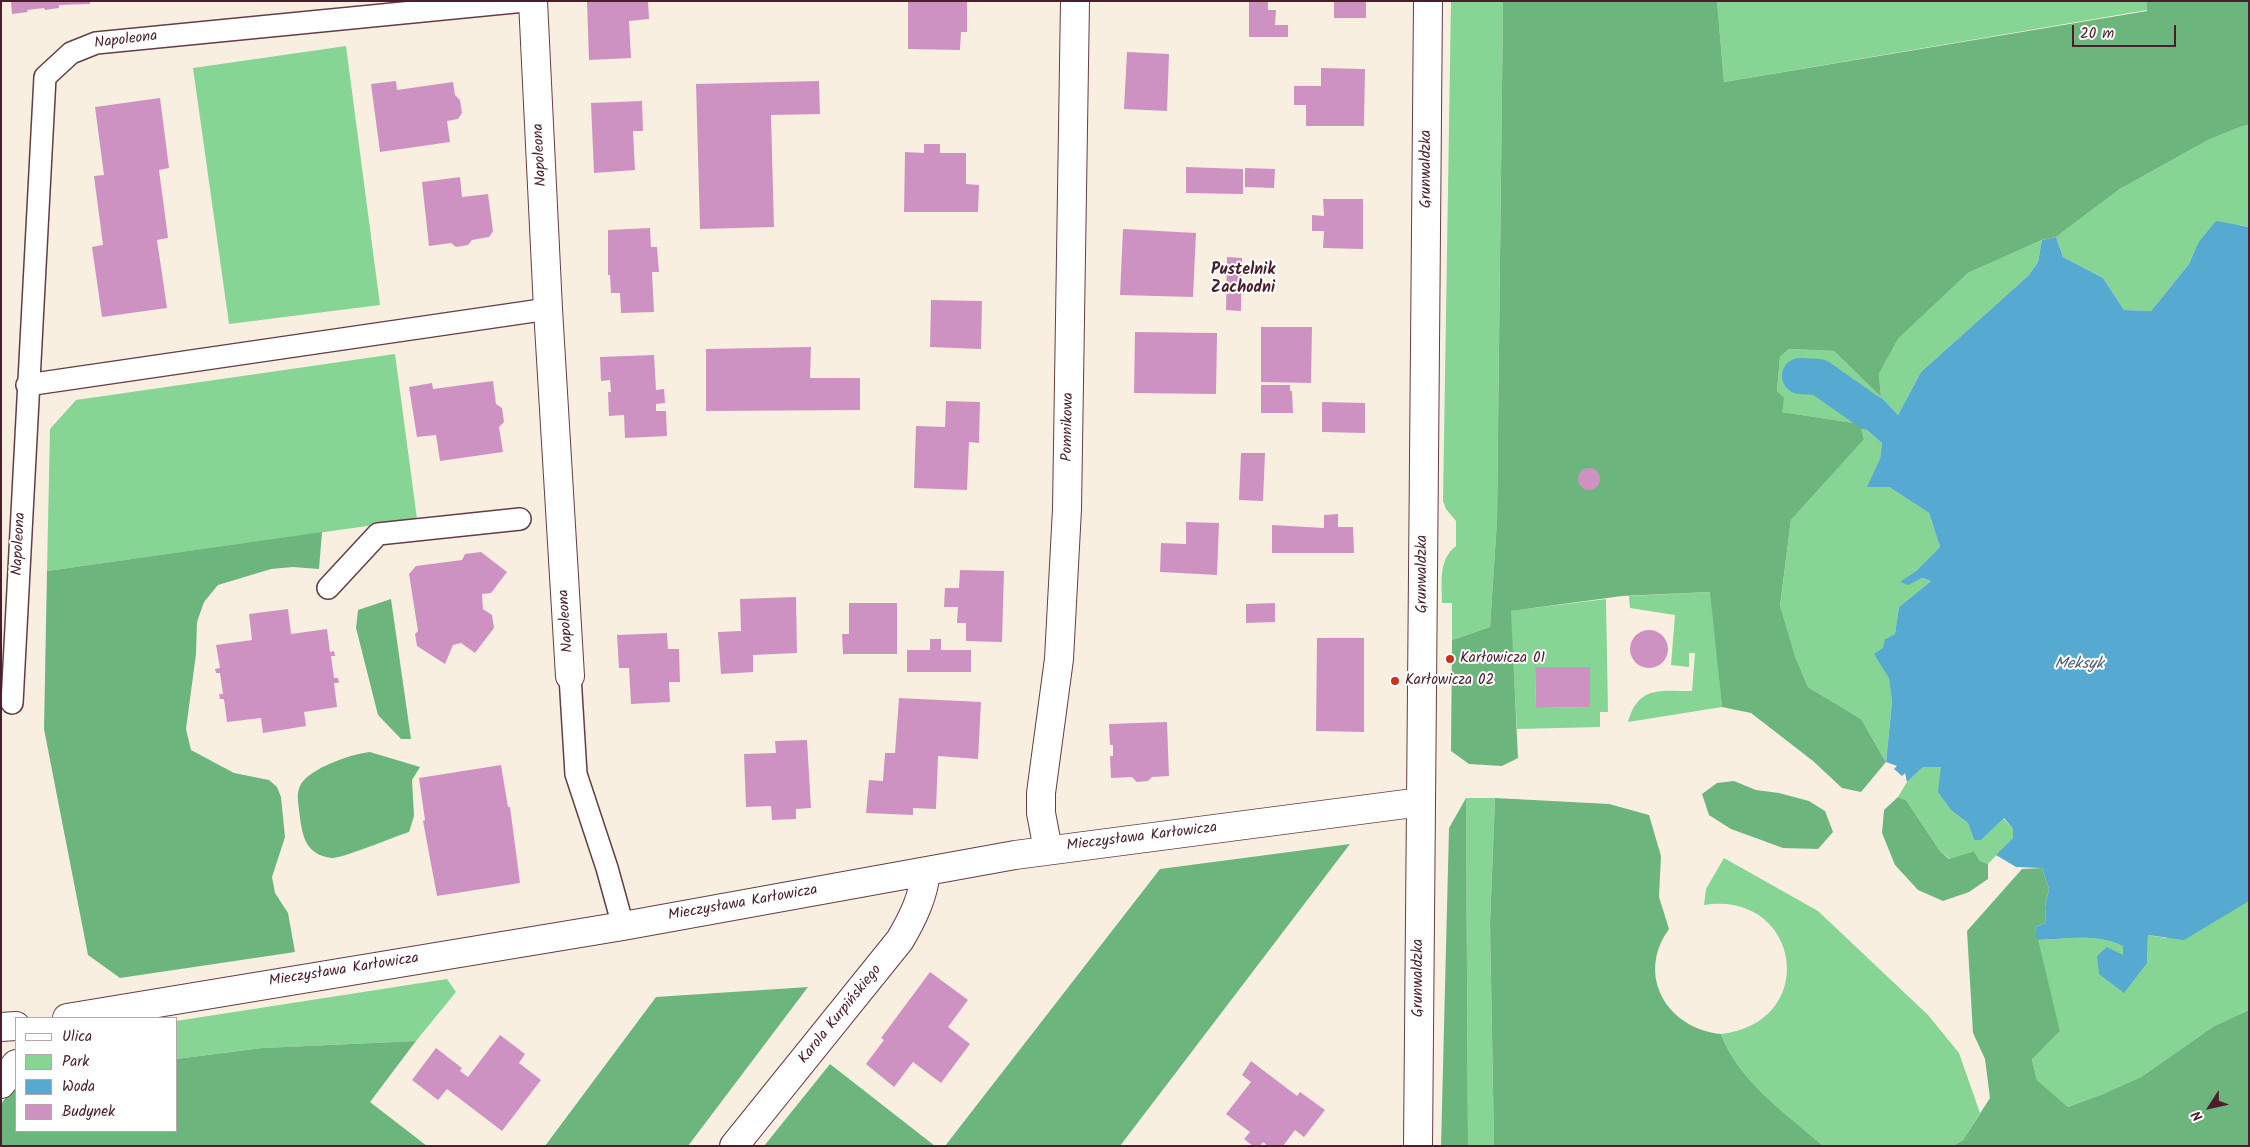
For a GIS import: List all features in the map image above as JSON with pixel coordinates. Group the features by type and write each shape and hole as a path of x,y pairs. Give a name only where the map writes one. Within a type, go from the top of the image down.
{"street":[{"name":"Napoleona","path":"533,1 548,309 570,676"},
{"name":"Pomnikowa","path":"1048,850 1041,813 1041,794 1059,659 1068,509 1075,1"},
{"name":"Grunwaldzka","path":"1418,1146 1428,1"},
{"name":"Mieczysława Karłowicza","path":"73,1017 623,926 1048,850 1421,802"},
{"name":"Karola Kurpińskiego","path":"734,1146 900,940 914,915 924,888 926,872"},
{"path":"1,1027 15,1026"},
{"path":"1,1084 15,1065"}],"lane":[{"name":"Napoleona","path":"12,703 27,385 45,77 72,52 96,43 525,1"},
{"path":"27,385 548,309"},
{"path":"328,588 378,534 520,519"},
{"name":"Napoleona","path":"570,676 576,774 607,868 623,926"}],"green space":[{"path":"1451,1 1503,1 1497,520 1490,627 1452,640 1452,603 1442,603 1442,572 1446,558 1456,546 1456,521 1446,509 1443,501"},
{"path":"1503,1 1717,1 1724,82 2147,11 2147,1 2249,1 2249,125 2210,139 2120,189 2056,237 2042,240 1968,273 1898,339 1879,374 1881,397 1834,351 1789,349 1780,357 1777,391 1784,398 1782,412 1860,424 1864,439 1791,520 1780,606 1795,656 1808,687 1861,719 1886,762 1861,792 1842,788 1813,761 1751,713 1722,707 1710,592 1622,596 1511,611 1518,758 1502,766 1469,764 1451,751 1452,640 1490,627 1497,520"},
{"path":"1717,1 2147,1 2147,10 1724,82"},
{"path":"346,46 380,305 229,324 193,68"},
{"path":"2249,125 2249,227 2240,225 2198,243 2189,264 2151,311 2124,310 2103,278 2063,257 2056,237 2120,189 2210,139"},
{"path":"2042,240 2038,262 2029,275 1921,372 1898,415 1881,397 1879,374 1898,339 1968,273"},
{"path":"1789,349 1834,351 1881,397 1860,424 1882,443 1880,459 1889,487 1929,513 1940,547 1916,571 1901,582 1908,584 1922,578 1931,581 1899,607 1895,634 1885,639 1892,702 1886,762 1861,719 1808,687 1795,656 1780,607 1791,520 1864,438 1859,424 1782,412 1777,391 1780,357"},
{"path":"395,354 417,519 47,571 50,429 76,400"},
{"path":"322,532 319,569 293,567 271,569 218,585 204,602 197,622 196,654 186,729 191,750 234,773 269,780 277,787 281,797 285,837 272,877 275,893 288,913 295,952 120,978 88,955 44,729 47,571"},
{"path":"1711,592 1722,707 1628,722 1632,710 1644,696 1661,691 1692,691 1695,653 1689,653 1689,667 1671,665 1675,615 1630,608 1629,596"},
{"path":"391,599 411,739 401,739 378,715 356,628 358,610"},
{"path":"1606,599 1608,712 1600,712 1600,727 1517,729 1510,611","holes":["1535,667 1590,667 1590,707 1536,708"]},
{"path":"370,752 420,767 412,780 414,816 409,832 337,857 332,858 315,853 306,842 301,827 298,791 301,784 306,778 322,767"},
{"path":"1923,767 1941,767 1952,811 1968,823 1974,840 1981,840 2003,818 2013,829 2013,838 1988,864 1980,861 1974,851 1950,859 1940,851 1906,800 1898,797 1907,782"},
{"path":"1734,781 1756,790 1779,793 1809,801 1825,811 1833,832 1818,849 1783,848 1731,829 1709,815 1702,794 1717,783"},
{"path":"1898,797 1906,800 1940,851 1949,859 1974,851 1980,861 1988,864 1988,879 1969,892 1943,901 1918,890 1895,865 1882,833 1884,810"},
{"path":"1466,798 1495,798 1490,924 1494,1146 1468,1146"},
{"path":"1466,798 1468,1146 1441,1146 1449,828"},
{"path":"1495,798 1609,804 1649,815 1661,856 1659,897 1669,929 1659,947 1655,965 1657,982 1662,997 1672,1011 1686,1022 1702,1030 1721,1034 1739,1067 1751,1082 1779,1109 1823,1146 1494,1146 1490,924"},
{"path":"1350,844 1120,1146 945,1146 1160,869"},
{"path":"1724,858 1818,911 1928,1015 1959,1053 1980,1113 1963,1140 1953,1146 1823,1146 1779,1109 1751,1082 1729,1051 1721,1034 1753,1025 1774,1007 1785,984 1786,960 1778,936 1762,917 1737,906 1704,905 1706,889"},
{"path":"2042,868 2049,889 2045,907 2046,923 2035,927 2060,1031 2032,1059 2037,1080 2068,1107 2141,1077 2214,1026 2249,1010 2249,1146 1953,1146 1963,1140 1990,1098 1985,1059 1973,1033 1967,931 2022,869"},
{"path":"2249,901 2249,1010 2214,1026 2141,1077 2068,1107 2037,1080 2032,1058 2060,1031 2037,940 2103,939 2124,946 2123,955 2097,956 2147,963 2148,935 2166,938"},
{"path":"447,979 456,992 416,1041 262,1048 178,1059 178,1021"},
{"path":"808,987 688,1146 545,1146 656,997"},
{"path":"416,1041 370,1102 427,1146 1,1146 1,1104 15,1085 15,1132 178,1132 178,1059 262,1048"},
{"path":"830,1064 935,1146 764,1146"}],"water":[{"name":"Meksyk","path":"2216,221 2249,227 2249,901 2184,940 2148,935 2147,963 2124,993 2099,974 2097,956 2107,947 2123,955 2123,946 2103,939 2092,938 2037,940 2035,927 2046,923 2045,907 2049,889 2042,868 2016,867 1996,855 2013,838 2013,829 2004,818 1981,840 1974,840 1968,823 1952,811 1938,792 1941,767 1923,767 1907,782 1905,773 1902,776 1894,769 1897,766 1886,762 1892,702 1889,678 1874,654 1883,648 1885,639 1895,634 1899,607 1931,581 1922,578 1908,585 1900,582 1916,571 1940,547 1929,513 1889,487 1867,487 1880,459 1882,443 1860,424 1881,397 1898,415 1921,372 2029,275 2038,262 2042,240 2056,237 2063,257 2103,278 2124,310 2151,311 2189,264 2198,243"}],"building":[{"path":"11,1 90,1 90,4 59,5 59,8 27,10 28,12 12,14"},
{"path":"587,1 648,1 649,19 629,21 631,58 589,60"},
{"path":"908,1 967,2 967,32 961,32 960,50 908,49"},
{"path":"1249,1 1268,1 1268,10 1276,10 1275,25 1288,25 1288,37 1249,37"},
{"path":"1334,1 1366,1 1366,18 1334,18"},
{"path":"1127,52 1169,54 1167,111 1124,109"},
{"path":"1321,68 1365,69 1364,126 1306,126 1306,105 1294,105 1294,86 1321,86"},
{"path":"396,81 397,90 453,82 455,95 460,100 462,113 458,119 447,121 450,142 380,152 371,84"},
{"path":"819,81 820,114 771,115 774,227 700,229 696,84"},
{"path":"160,98 169,168 159,170 168,238 157,240 167,308 102,317 92,247 103,245 94,176 104,175 95,107"},
{"path":"642,101 643,131 633,131 635,170 594,173 591,103"},
{"path":"924,144 940,144 940,153 966,153 966,184 979,185 978,212 904,212 905,152 924,153"},
{"path":"1186,167 1243,169 1243,194 1186,193"},
{"path":"1245,168 1275,169 1274,188 1245,187"},
{"path":"460,177 462,197 488,194 493,231 489,237 472,240 468,245 456,247 451,243 429,246 422,182"},
{"path":"1323,199 1363,199 1363,249 1323,248 1324,231 1312,231 1312,215 1324,216"},
{"path":"650,228 651,247 657,247 659,272 652,272 654,312 621,313 620,293 611,293 610,275 608,275 608,230"},
{"path":"1123,229 1196,233 1193,297 1120,295"},
{"path":"1227,257 1242,258 1241,311 1226,310"},
{"path":"931,300 982,301 981,349 930,347"},
{"path":"1261,327 1312,327 1311,383 1261,382"},
{"path":"1135,332 1217,333 1216,394 1134,393"},
{"path":"811,347 810,378 860,378 860,410 706,411 706,349"},
{"path":"654,355 656,390 664,389 665,403 656,404 656,411 666,411 667,436 625,438 624,415 609,416 608,392 611,392 610,380 601,381 600,357"},
{"path":"493,381 496,404 502,408 504,422 499,427 503,452 440,461 436,435 417,437 409,387 432,383 433,389"},
{"path":"1261,385 1290,385 1293,413 1261,413"},
{"path":"946,401 980,402 979,443 969,442 967,490 914,488 916,426 945,427"},
{"path":"1322,402 1365,403 1365,433 1322,432"},
{"path":"1241,453 1265,453 1263,501 1239,500"},
{"path":"1589,468 1597,471 1600,479 1597,487 1589,490 1581,487 1578,479 1581,471"},
{"path":"1338,514 1338,527 1353,527 1354,553 1272,553 1272,525 1324,528 1324,515"},
{"path":"1186,522 1219,523 1217,575 1160,572 1161,543 1186,544"},
{"path":"481,552 507,572 491,593 482,594 483,609 492,615 494,628 475,653 461,643 453,645 445,664 417,646 415,634 418,631 409,574 416,566 462,560 465,554"},
{"path":"960,570 1004,571 1002,642 966,641 966,623 957,623 958,607 944,607 945,588 959,588"},
{"path":"796,597 797,653 753,655 753,672 721,674 718,632 741,631 740,599"},
{"path":"849,603 897,603 897,654 843,654 842,634 849,634"},
{"path":"1275,603 1275,622 1246,623 1246,604"},
{"path":"288,609 291,634 327,629 330,652 334,651 335,656 331,656 334,678 338,678 339,683 334,683 337,707 304,712 306,726 263,733 261,718 227,722 224,699 220,699 219,694 223,694 220,673 216,673 215,669 220,668 216,645 252,640 249,614"},
{"path":"1649,630 1662,636 1668,649 1662,662 1649,668 1636,662 1630,649 1636,636"},
{"path":"667,633 668,649 679,649 680,682 669,682 670,702 631,704 629,668 619,668 617,635"},
{"path":"1317,638 1364,638 1364,732 1316,731"},
{"path":"930,639 941,639 941,650 971,650 971,672 907,672 907,650 930,650"},
{"path":"1535,667 1590,667 1590,707 1536,708"},
{"path":"899,698 981,702 978,759 938,756 936,809 913,808 913,815 866,813 869,780 883,781 885,753 895,753"},
{"path":"1167,722 1169,776 1152,777 1148,781 1137,782 1132,777 1111,778 1110,756 1113,756 1113,745 1110,745 1109,724"},
{"path":"807,740 811,808 796,809 796,819 772,820 771,806 746,807 744,754 776,753 775,741"},
{"path":"501,765 508,807 510,807 520,883 437,896 423,821 425,820 419,778"},
{"path":"930,972 968,1000 948,1027 970,1044 941,1083 913,1062 894,1087 866,1064 884,1040 881,1038"},
{"path":"500,1035 525,1054 519,1063 541,1080 502,1131 447,1089 438,1100 412,1080 436,1048 462,1068 460,1071 468,1077"},
{"path":"1251,1061 1297,1096 1300,1092 1325,1110 1304,1137 1295,1130 1283,1146 1268,1146 1263,1142 1260,1146 1253,1146 1244,1139 1250,1132 1226,1114 1251,1082 1242,1075"}],"waterway":[{"path":"1800,376 1819,377 1869,412"}],"place":[{"name":"Karłowicza 01","path":"1450,659"},
{"name":"Karłowicza 02","path":"1395,681"}],"district":[{"name":"Pustelnik Zachodni","path":"1243,280"}]}
